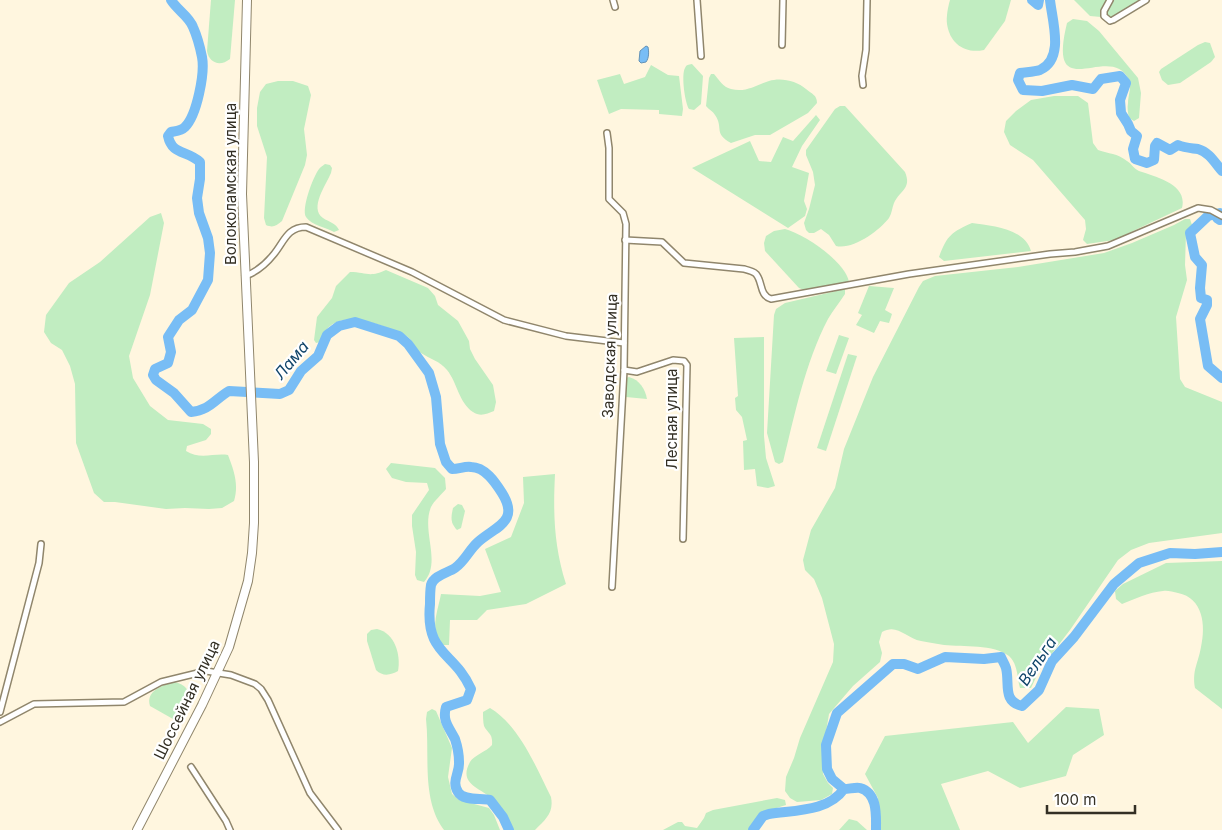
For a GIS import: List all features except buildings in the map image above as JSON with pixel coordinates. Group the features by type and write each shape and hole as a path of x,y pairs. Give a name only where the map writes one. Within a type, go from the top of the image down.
{"main road":[{"name":"Волоколамская улица","path":"247,0 242,194 251,367 252,428"},
{"name":"Шоссейная улица","path":"138,830 218,672 235,630 250,572 254,523 252,428"}],"street":[{"path":"613,0 615,8"},
{"path":"697,0 701,56"},
{"path":"782,45 783,0"},
{"path":"863,86 867,0"},
{"path":"1110,0 1104,11 1104,16 1106,19 1113,20 1146,0"},
{"name":"Заводская улица","path":"606,133 609,148 609,199 623,213 625,218 624,370 612,587"},
{"path":"625,240 662,242 684,263 744,269 753,272 758,279 763,294 771,299 909,274 1108,246 1198,208 1211,210 1222,216"},
{"path":"245,276 262,267 292,230 298,227 306,227 412,272 504,320 566,336 624,343"},
{"name":"Лесная улица","path":"624,370 637,372 676,360 684,360 687,365 683,539"},
{"path":"0,712 29,595 39,563 41,544"},
{"path":"0,722 34,704 124,702 166,680 206,671 245,679 261,689 268,700 310,793 338,830"},
{"path":"191,767 230,830"}],"green space":[{"path":"211,0 235,0 230,59 222,63 213,61 207,51"},
{"path":"950,0 1011,0 1005,21 984,50 977,51 965,49 951,37 947,21"},
{"path":"1074,0 1140,0 1112,18 1090,16"},
{"path":"1073,19 1087,21 1099,31 1138,78 1141,93 1139,118 1134,121 1129,118 1130,82 1120,70 1109,66 1083,69 1073,68 1065,63 1063,48 1067,23"},
{"path":"1205,42 1210,43 1215,57 1211,62 1180,83 1168,85 1162,80 1159,72 1161,69"},
{"path":"692,64 703,76 701,104 694,110 689,109 683,82 685,68 687,65"},
{"path":"651,65 668,75 679,76 683,109 682,116 659,114 659,110 621,109 609,114 597,80 620,74 624,84 645,77"},
{"path":"711,74 714,74 726,87 736,90 746,89 779,79 789,80 802,86 815,96 817,103 808,113 770,135 755,135 731,143 722,136 718,120 706,106"},
{"path":"278,81 293,81 308,86 311,95 304,129 307,155 305,165 282,221 271,226 266,225 264,218 267,157 257,126 257,108 260,92 266,84"},
{"path":"1054,96 1078,96 1088,103 1093,143 1098,150 1120,156 1137,170 1162,179 1176,187 1183,200 1182,208 1114,240 1087,244 1083,240 1086,229 1085,220 1033,160 1010,145 1004,132 1006,121 1031,100"},
{"path":"845,106 905,172 907,182 896,199 891,214 885,223 872,234 858,242 850,245 836,246 829,235 821,229 814,233 809,233 806,230 804,223 815,185 806,150 835,109"},
{"path":"816,115 820,120 802,146 792,167 809,173 804,201 807,209 805,216 788,228 692,168 750,141 759,161 771,162 783,137 793,141"},
{"path":"325,164 330,165 332,168 320,196 318,208 319,214 323,218 338,228 339,230 334,232 308,220 305,213 308,193 319,168"},
{"path":"161,213 164,223 150,295 129,356 133,378 150,406 168,420 203,424 211,429 211,434 206,440 187,446 186,451 201,456 228,455 235,478 236,489 234,501 222,508 166,509 104,502 94,493 76,443 75,384 70,366 62,350 51,343 44,332 46,315 69,283 100,262 150,217"},
{"path":"1185,219 1190,219 1192,225 1186,233 1185,265 1187,280 1176,317 1180,379 1185,387 1222,402 1222,533 1149,543 1131,550 1118,560 1070,630 1040,669 1031,688 1020,688 1014,663 1003,652 987,648 944,645 921,641 892,629 882,632 879,642 882,653 880,662 853,686 829,714 822,756 823,774 833,788 832,794 821,800 797,802 790,798 785,791 786,777 800,738 833,662 834,644 822,598 814,579 805,570 803,560 811,530 835,488 844,449 873,377 923,281 935,276 1018,267 1104,253 1132,243"},
{"path":"972,223 998,227 1015,233 1022,237 1031,251 944,261 939,257 951,235"},
{"path":"785,229 813,242 832,257 846,274 849,282 804,290 799,288 765,251 764,243 766,236 774,231"},
{"path":"386,270 428,288 435,296 438,305 458,321 469,341 470,349 475,359 493,385 496,402 494,411 481,415 468,408 444,367 419,352 407,336 399,332 359,320 340,321 331,325 320,342 316,343 314,340 317,317 332,298 336,286 350,272 371,274"},
{"path":"869,286 894,288 885,310 892,314 889,323 880,321 874,333 856,325 862,315 858,313"},
{"path":"845,289 845,294 828,319 813,353 801,389 783,462 779,464 775,462 767,433 774,315 776,309 785,303"},
{"path":"839,335 849,338 836,374 826,371"},
{"path":"764,337 764,436 766,458 775,486 768,488 757,486 755,469 744,470 743,441 747,440 742,417 736,410 735,398 738,396 734,338"},
{"path":"848,354 857,356 826,451 817,448"},
{"path":"629,377 641,385 647,399 626,397 626,378"},
{"path":"391,463 435,468 445,478 446,489 432,505 429,516 431,565 429,574 424,582 417,580 415,575 416,552 412,515 429,490 427,483 406,482 392,478 386,469"},
{"path":"555,474 555,530 566,584 526,604 487,610 477,620 450,620 449,645 442,645 438,640 435,627 441,594 480,596 501,592 485,549 511,537 524,503 523,477"},
{"path":"458,504 462,505 465,511 461,528 457,530 453,525 452,517 453,508"},
{"path":"1222,561 1222,709 1195,688 1195,672 1201,647 1203,622 1198,606 1193,600 1178,593 1165,591 1147,594 1122,604 1116,599 1115,591 1123,584 1166,563"},
{"path":"377,629 388,635 395,646 399,665 398,671 393,674 387,675 376,670 367,641 367,634 371,630"},
{"path":"174,682 182,684 186,688 188,699 187,705 173,719 150,706 149,701 152,693"},
{"path":"1066,707 1099,709 1104,735 1073,755 1066,776 1020,788 988,771 941,784 960,830 880,830 878,798 865,774 885,736 1013,722 1028,743"},
{"path":"490,708 510,725 518,736 533,760 551,797 550,812 535,830 513,830 497,803 473,786 467,776 470,762 492,745 491,736 484,726 483,719 483,712"},
{"path":"432,709 436,711 452,748 448,777 452,794 459,800 489,808 500,830 444,830 437,818 429,791 428,776 426,719 427,712"},
{"path":"777,798 785,800 786,805 760,815 748,830 663,830 678,822 682,822 685,826 697,828 706,813 713,810"},
{"path":"849,819 857,821 867,830 839,830"}],"water":[{"path":"646,46 648,47 648,59 646,62 641,63 639,61 640,51"}],"waterway":[{"name":"Лама","path":"171,0 191,23 203,64 199,94 193,113 185,127 171,132 168,136 176,149 200,162 197,198 199,213 208,238 210,253 208,280 192,310 179,320 168,337 171,352 168,363 155,369 153,375 156,380 174,393 191,412 207,407 229,391 280,394 289,390 301,371 318,356 327,335 339,326 355,322 399,336 408,344 429,373 436,397 440,444 446,462 452,469 471,467 485,472 496,484 507,503 508,511 504,522 478,542 458,565 435,579 431,585 430,621 436,643 457,667 471,689 467,700 446,707 445,712 448,727 455,739 458,753 459,766 455,784 456,788 460,795 464,797 490,800 503,817 509,830"},
{"name":"Вельга","path":"1032,0 1038,5 1039,0"},
{"name":"Вельга","path":"1050,0 1055,48 1048,65 1040,70 1020,73 1018,80 1023,90 1042,91 1072,85 1093,89 1101,79 1120,76 1126,83 1120,100 1121,113 1131,131 1137,136 1133,149 1135,159 1147,163 1154,160 1157,143 1170,150 1178,145 1202,150 1212,158 1222,171"},
{"name":"Вельга","path":"1222,216 1220,220 1217,218 1220,213 1208,216 1190,233 1195,257 1202,265 1201,298 1207,300 1207,305 1200,319 1208,366 1222,378"},
{"name":"Вельга","path":"844,789 832,779 827,769 826,745 837,713 893,664 904,664 918,669 945,657 984,659 1001,657 1006,668 1009,696 1016,704 1022,706 1039,690 1052,661 1074,637 1114,584 1139,563 1170,553 1222,552"},
{"name":"Лама","path":"753,830 763,816 810,809 829,802 844,789 857,788 866,791 873,800 876,812 876,830"}]}
